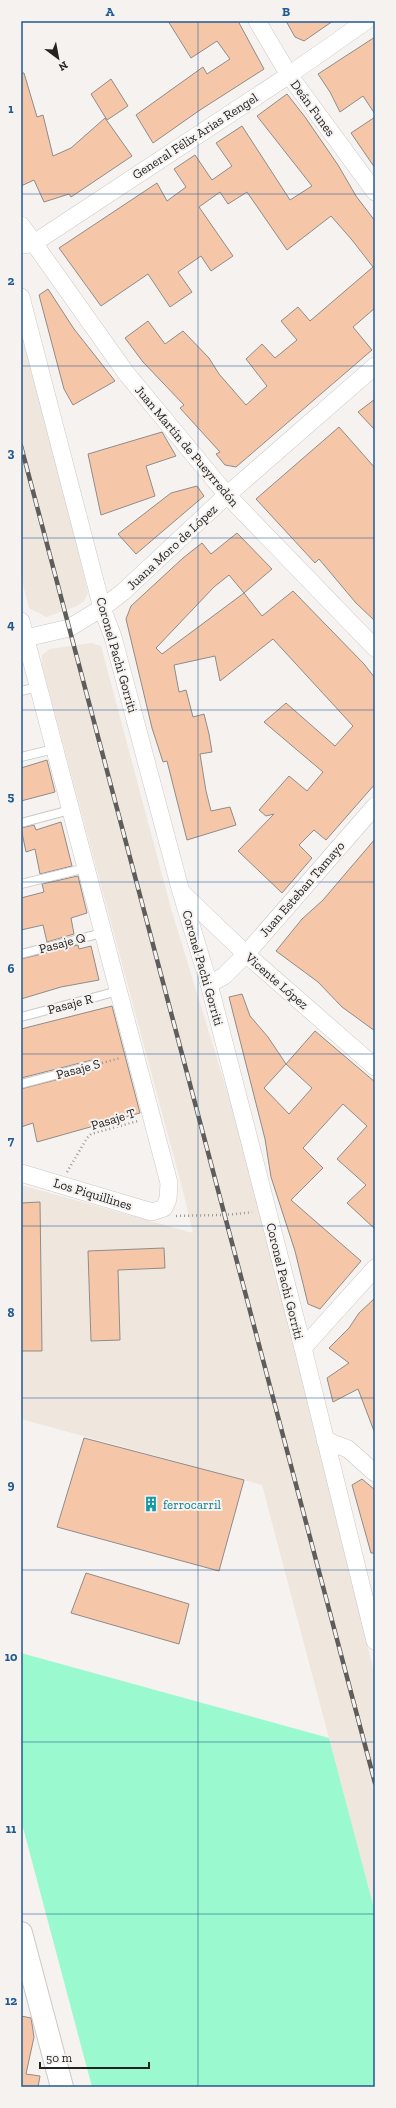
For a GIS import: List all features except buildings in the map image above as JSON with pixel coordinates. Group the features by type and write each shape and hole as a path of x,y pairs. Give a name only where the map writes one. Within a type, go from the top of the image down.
{"street":[{"name":"Deán Funes","path":"257,21 288,75 373,186"},
{"name":"General Félix Arias Rengel","path":"27,244 288,75 366,21"},
{"name":"Juan Martín de Pueyrredón","path":"21,225 27,244 126,373 226,495 375,648"},
{"name":"Coronel Pachi Gorriti","path":"21,297 102,608 113,637 181,892 208,984 302,1348 375,1641"},
{"name":"Juana Moro de López","path":"22,627 70,628 102,608 123,592 226,495 375,366"},
{"path":"22,627 169,1183 168,1199 164,1208"},
{"name":"Juan Esteban Tamayo","path":"208,984 224,976 246,954 375,806"},
{"name":"Vicente López","path":"181,892 246,954 375,1067"},
{"name":"Los Piquillines","path":"21,1173 152,1212 164,1208"},
{"path":"302,1348 375,1268"},
{"path":"325,1440 348,1449 375,1473"},
{"path":"21,1933 62,2087"}],"lane":[{"path":"21,691 38,686"},
{"path":"21,757 54,749"},
{"path":"21,823 70,810"},
{"path":"21,884 86,868"},
{"name":"Pasaje Q","path":"21,954 102,933"},
{"name":"Pasaje R","path":"21,1017 118,991"},
{"name":"Pasaje S","path":"21,1084 94,1065"}],"path":[{"name":"Pasaje S","path":"94,1065 134,1054"},
{"name":"Pasaje T","path":"60,1184 87,1138 91,1134 152,1118"},
{"path":"164,1208 176,1216 203,1214 226,1216 267,1211"}],"shaded area":[{"path":"21,306 88,593 84,601 77,606 46,617 29,608 21,577"},
{"path":"91,643 101,646 172,912 247,1156 375,1676 375,1912 262,1485 21,1419 21,1185 193,1233 42,665 42,655 50,649"}],"green space":[{"path":"21,1653 329,1738 375,1912 375,2087 92,2087 21,1820"}],"railway":[{"path":"21,446 375,1783"}],"place":[{"name":"ferrocarril","path":"151,1504"}]}
